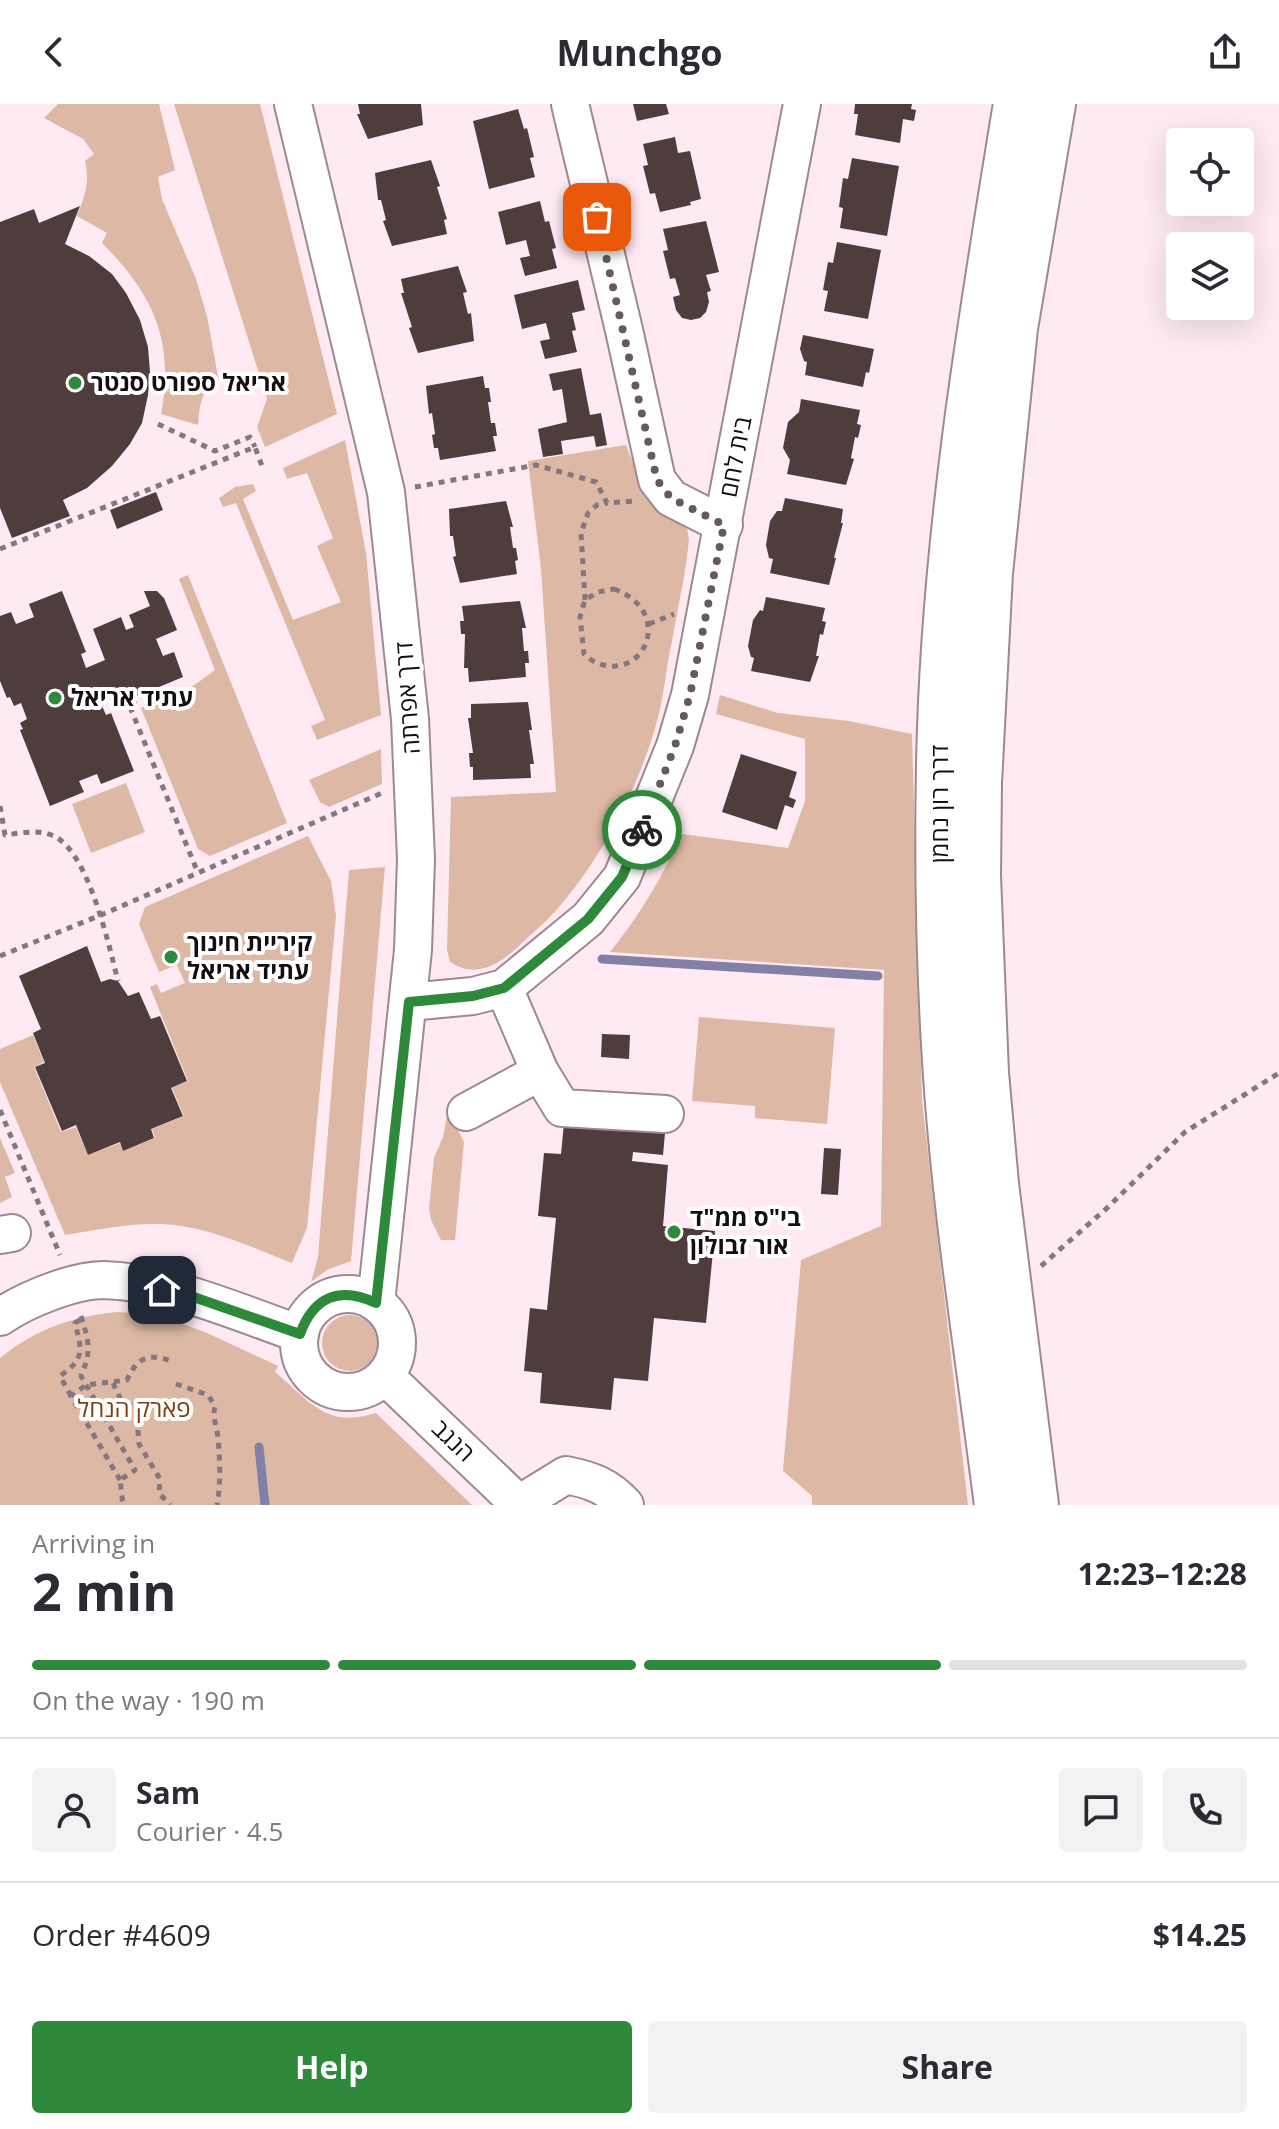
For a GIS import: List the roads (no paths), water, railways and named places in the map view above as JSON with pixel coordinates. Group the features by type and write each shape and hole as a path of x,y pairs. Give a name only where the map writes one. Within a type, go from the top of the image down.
{"main road":[{"name":"דרך רון נחמן","path":"997,1505 956,1186 946,1076 941,972 939,765 948,603 963,451 1016,104"},
{"name":"דרך רון נחמן","path":"1036,1505 996,1184 986,1073 978,876 979,783 990,573 1014,342 1053,104"}],"street":[{"name":"דרך אפרתה","path":"293,104 386,492 402,621 414,779 416,859 409,1002 376,1303"},
{"path":"570,104 657,480 671,498 724,525"},
{"name":"בית לחם","path":"409,1002 473,996 504,988 588,919 622,877 675,746 690,695 802,104"},
{"path":"504,988 540,1072 562,1108 665,1114"},
{"path":"466,1112 540,1072"},
{"path":"0,1317 18,1305 102,1280 185,1294 300,1334"},
{"path":"344,1294 360,1296 376,1303 388,1314 395,1330 394,1362 385,1376 370,1387 353,1392 337,1391 321,1384 305,1367 300,1351 300,1334 306,1318 327,1298 344,1294"},
{"name":"הנגב","path":"385,1376 519,1504"},
{"path":"519,1504 566,1475 593,1481 613,1491 625,1505"}],"waterway":[{"path":"602,959 878,976"},
{"path":"259,1447 265,1505"}],"place":[{"name":"אריאל ספורט סנטר","path":"75,383"},
{"name":"עתיד אריאל","path":"55,698"},
{"name":"קיריית חינוך עתיד אריאל","path":"171,957"},
{"name":"בי\"ס ממ\"ד אור זבולון","path":"674,1232"}],"park label":[{"name":"פארק הנחל","path":"134,1409"}]}
